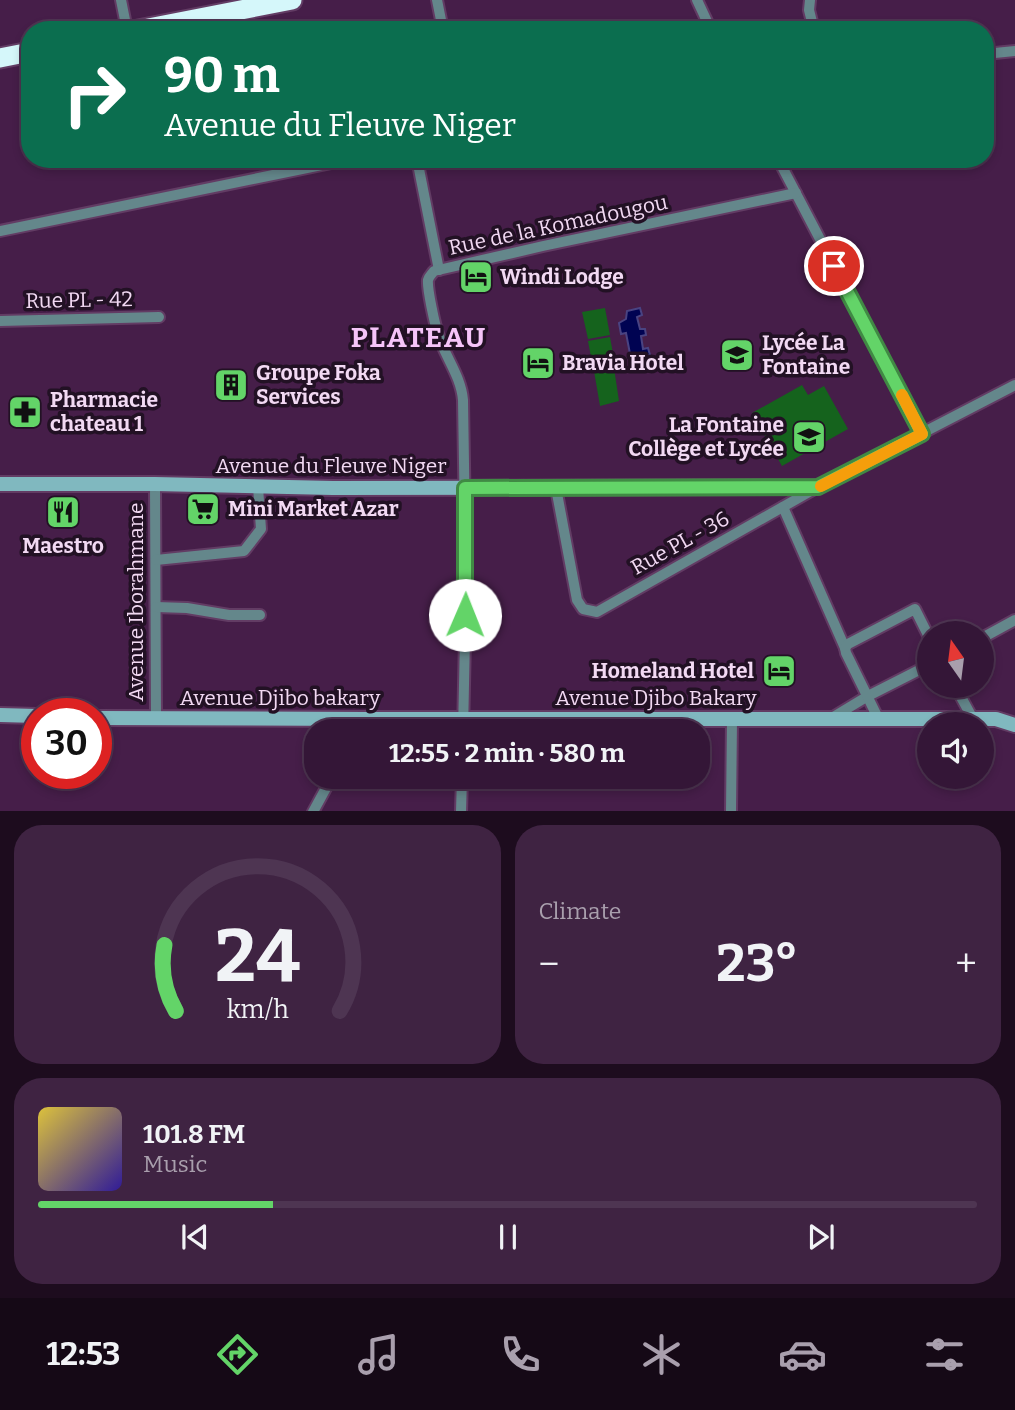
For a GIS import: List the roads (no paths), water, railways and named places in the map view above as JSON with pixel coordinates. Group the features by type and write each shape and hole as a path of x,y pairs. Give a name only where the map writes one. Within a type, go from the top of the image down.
{"highway":[{"path":"176,21 244,5 292,0"},
{"path":"0,58 21,54"}],"street":[{"path":"121,0 125,21"},
{"path":"437,0 441,21"},
{"path":"697,0 707,21"},
{"path":"810,0 812,21"},
{"path":"994,53 1015,51"},
{"path":"0,231 307,168"},
{"name":"Rue de la Komadougou","path":"419,168 439,270 796,194"},
{"path":"783,168 922,434"},
{"path":"439,270 431,274 428,280 429,289 438,334 462,392 466,590 463,719"},
{"name":"Rue PL - 42","path":"0,321 159,317"},
{"name":"Avenue du Fleuve Niger","path":"0,484 353,488 818,487 1015,385"},
{"name":"Avenue Iborahmane","path":"155,484 156,719"},
{"path":"156,560 244,551 261,528 258,486"},
{"name":"Rue PL - 36","path":"556,488 577,600 583,609 597,612 818,487"},
{"path":"783,507 846,653 879,720"},
{"path":"156,607 187,608 229,615 260,615"},
{"path":"845,648 915,609 921,621"},
{"path":"994,631 1015,620"},
{"path":"828,720 917,672"},
{"path":"0,715 21,716"},
{"name":"Avenue Djibo bakary","path":"112,718 304,723"},
{"name":"Avenue Djibo Bakary","path":"710,719 917,720"},
{"path":"731,811 732,719"},
{"name":"Avenue Djibo Bakary","path":"994,719 1015,725"},
{"path":"313,811 325,789"},
{"path":"461,811 462,789"}],"place":[{"name":"Windi Lodge","path":"476,277"},
{"name":"Lycée La Fontaine","path":"737,355"},
{"name":"Bravia Hotel","path":"538,363"},
{"name":"Groupe Foka Services","path":"231,385"},
{"name":"Pharmacie chateau 1","path":"25,412"},
{"name":"La Fontaine Collège et Lycée","path":"809,437"},
{"name":"Mini Market Azar","path":"203,509"},
{"name":"Maestro","path":"63,512"},
{"name":"Homeland Hotel","path":"779,671"}],"district":[{"name":"PLATEAU","path":"419,337"}]}
